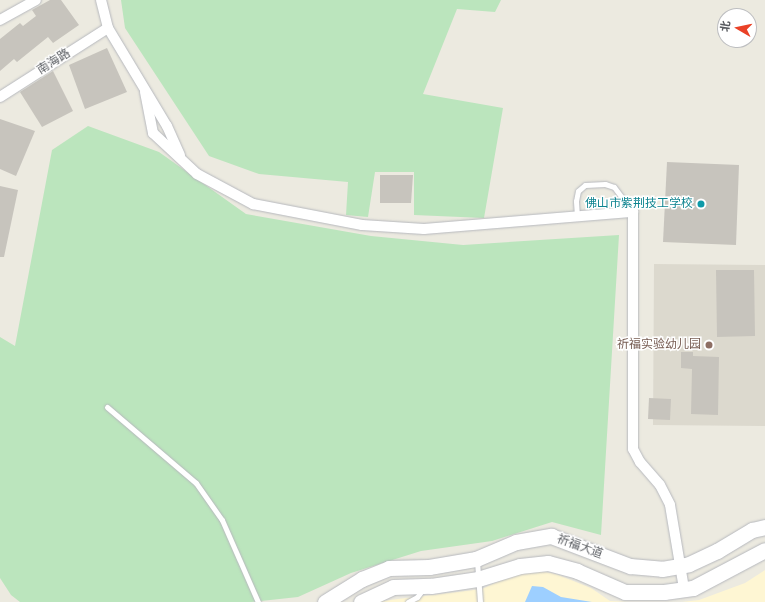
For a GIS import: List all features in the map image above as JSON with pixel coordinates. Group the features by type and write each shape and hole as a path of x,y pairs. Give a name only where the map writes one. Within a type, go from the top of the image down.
{"street":[{"path":"0,20 36,0"},
{"path":"101,0 108,28 145,92 167,126 182,159"},
{"name":"南海路","path":"0,97 108,28"},
{"path":"145,92 153,133 197,174 253,204 362,225 424,229 633,212 633,449 640,462 660,485 670,505 684,589"},
{"name":"祈福大道","path":"325,602 362,579 389,568 429,567 476,559 516,542 551,536 630,566 662,569 680,565 717,551 752,530 765,527"},
{"name":"祈福大道","path":"361,602 393,587 425,586 478,579 520,566 548,563 577,571 625,592 693,588 765,550"}],"lane":[{"path":"577,216 576,201 578,191 585,186 605,184 614,187 633,212"},
{"path":"107,407 196,483 222,520 258,602"},
{"path":"476,559 480,602"},
{"path":"408,602 417,598 425,586"}],"shaded area":[{"name":"祈福实验幼儿园","path":"654,264 765,265 765,426 653,425"},
{"path":"765,570 765,602 682,602 699,600 745,583"},
{"path":"539,571 556,574 591,588 610,601 629,602 373,602 482,589 513,574"}],"green space":[{"path":"121,0 501,0 495,12 457,9 423,94 503,108 484,218 414,215 414,172 375,172 368,217 346,215 348,182 259,174 209,156 125,28"},
{"path":"88,126 159,152 246,214 371,236 463,245 619,235 601,535 552,522 492,541 421,551 351,573 298,597 251,602 20,602 11,595 0,578 0,337 15,346 52,150"}],"water":[{"path":"532,586 543,587 561,597 592,602 525,602"}],"building":[{"path":"50,0 61,0 79,25 53,43 48,37 17,62 14,59 0,71 0,39 20,23 23,26 36,16 32,10"},
{"path":"107,48 127,92 85,109 69,65"},
{"path":"53,71 73,111 42,127 20,92"},
{"path":"0,119 35,131 16,176 0,169"},
{"name":"佛山市紫荆技工学校","path":"667,162 739,165 736,245 663,242"},
{"path":"380,175 413,175 411,203 380,203"},
{"path":"0,186 18,190 4,257 0,257"},
{"path":"716,270 754,270 755,336 717,337"},
{"path":"681,352 693,352 693,356 719,357 718,415 691,414 692,369 681,368"},
{"path":"649,398 671,399 670,420 648,419"}],"place":[{"name":"佛山市紫荆技工学校","path":"701,204"},
{"name":"祈福实验幼儿园","path":"709,345"}]}
